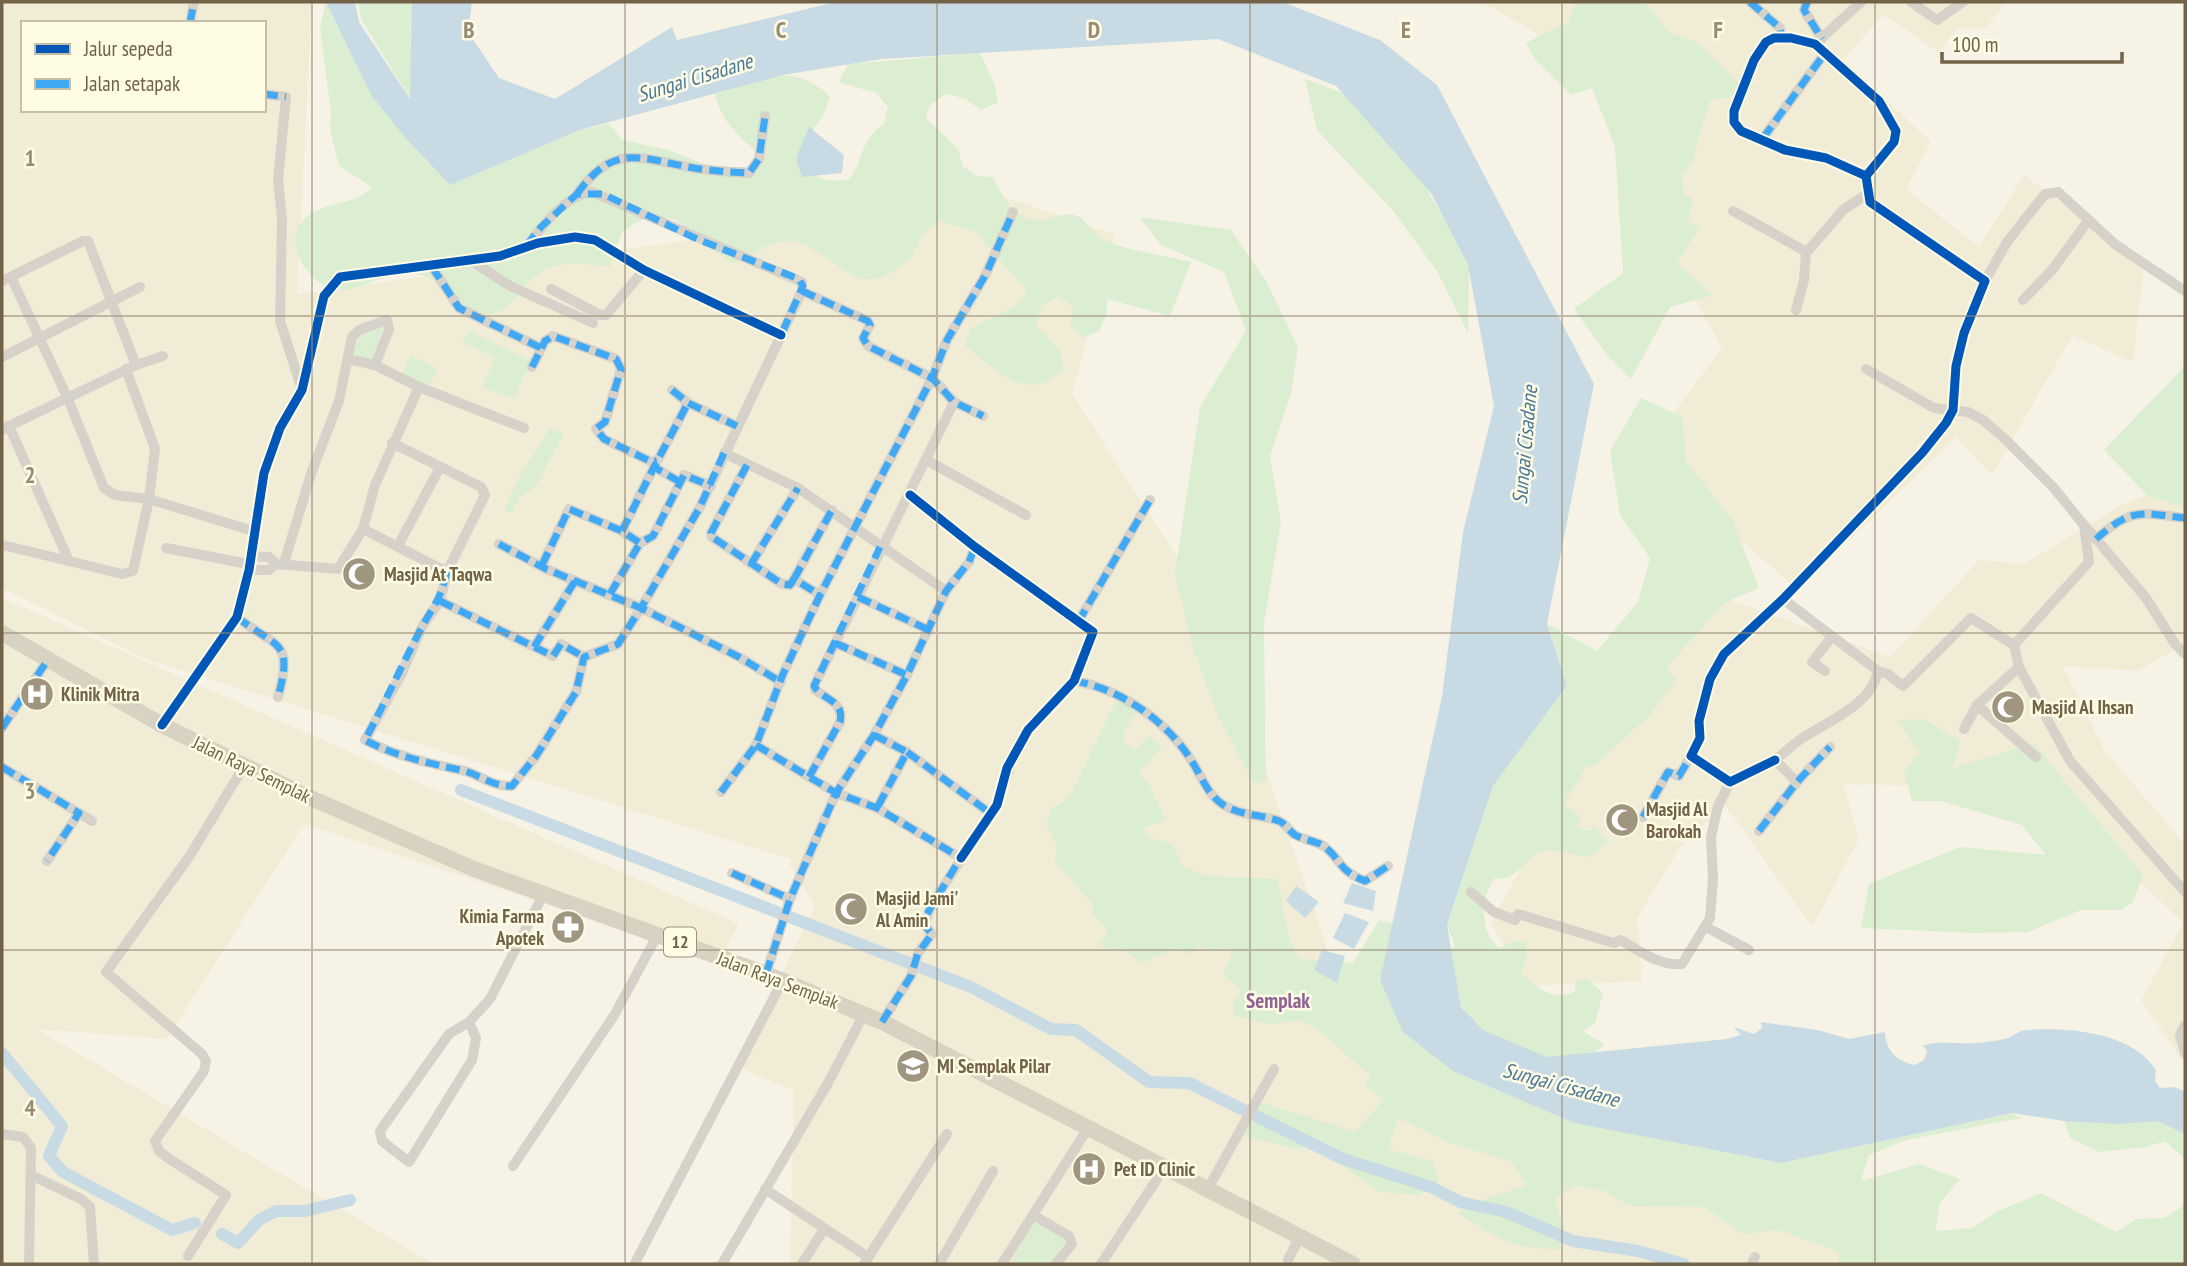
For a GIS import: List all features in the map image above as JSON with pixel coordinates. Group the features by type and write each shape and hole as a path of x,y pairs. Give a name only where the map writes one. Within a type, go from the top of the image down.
{"main road":[{"name":"Jalan Raya Semplak","path":"2,634 162,724 244,766 474,869 783,980 882,1022 1353,1264"}],"street":[{"path":"190,21 194,2"},
{"path":"1750,2 1780,28 1782,38"},
{"path":"1807,2 1804,10 1825,53 1879,101 1896,131 1894,142 1866,176 1867,194 1880,210 1914,229 1985,281"},
{"path":"1861,2 1818,42 1782,38 1766,43 1754,60 1734,111 1734,122 1741,131 1763,138 1785,150 1826,158 1866,176"},
{"path":"1911,2 1937,20 1964,2"},
{"path":"1763,138 1825,53"},
{"path":"266,94 286,97 278,180 282,218 280,321 302,390"},
{"path":"526,246 541,227 577,194 591,175 622,159 645,156 694,168 748,173 759,159 765,116"},
{"path":"1643,817 1668,772 1679,776 1700,738 1699,721 1716,667 1734,642 1783,599 1922,453 1953,410 1956,366 1964,333 1985,281 2007,242 2045,194 2058,192 2116,245 2185,292"},
{"path":"577,194 603,194 697,239 799,279 803,286 700,508 641,608 618,643 584,657"},
{"path":"1797,310 1804,279 1806,252 1843,210 1867,194"},
{"path":"1733,211 1806,252"},
{"path":"721,792 755,745 820,595 933,378 947,340 986,274 1013,212"},
{"path":"2023,300 2052,270 2088,221"},
{"path":"162,724 237,617 270,456 280,428 302,390 318,314 333,284 340,277 500,256 526,246 575,237 595,240 644,270 781,335"},
{"path":"2,545 122,574 133,571 149,499 155,449 111,301 88,241 83,240 6,279 41,339 104,488 115,495 149,499 253,531"},
{"path":"470,260 510,286 593,323"},
{"path":"432,267 459,308 541,348"},
{"path":"551,289 600,315 607,315 644,270"},
{"path":"2,357 140,287"},
{"path":"802,291 868,321 870,325 863,338 868,346 933,378 954,402 983,416"},
{"path":"280,563 339,401 355,333 384,319 389,323 389,330 375,365"},
{"path":"532,367 549,338 561,337 620,362 621,369 605,422 596,429 604,439 656,464 680,482"},
{"path":"69,561 5,428 131,367 163,355"},
{"path":"348,359 375,365 419,387 524,428"},
{"path":"1866,369 1934,408 1953,410 1983,420 2005,439 2053,487 2146,598 2175,645 2185,654"},
{"path":"166,548 249,563 269,556 280,563 338,569 363,529 375,485 419,387"},
{"path":"672,390 688,403 737,426"},
{"path":"809,777 841,718 838,705 814,687 880,547 928,461 954,402"},
{"path":"622,531 688,403"},
{"path":"392,443 439,469 481,487 485,495 447,572 440,601 423,625 401,675 365,740 391,753 467,772 501,786 512,786 536,756 576,692 584,657"},
{"path":"724,453 798,488 946,591"},
{"path":"928,461 1026,515"},
{"path":"747,465 711,533 712,537 782,584 790,585 832,510"},
{"path":"398,546 439,469"},
{"path":"610,594 640,543 653,536 684,475 711,486"},
{"path":"751,564 798,488"},
{"path":"882,1022 911,976 918,953 932,934 923,925 924,919 1000,795 1007,768 1028,730 1074,681 1093,632 975,547 910,495"},
{"path":"1078,622 1150,500"},
{"path":"700,508 720,517"},
{"path":"541,565 569,509 622,531 640,543"},
{"path":"2096,539 2119,521 2142,512 2185,518"},
{"path":"2014,645 2089,562 2084,525"},
{"path":"363,529 447,572"},
{"path":"499,544 575,581 641,608 739,657 781,682"},
{"path":"766,974 790,900 836,793 874,735 907,675 946,591 969,562 975,547"},
{"path":"794,579 820,595"},
{"path":"534,647 575,581"},
{"path":"858,597 929,630"},
{"path":"1783,599 1831,638 1903,686 1971,618 2014,645 2020,667 2070,761 2185,892"},
{"path":"440,601 553,656 561,644 584,657"},
{"path":"237,617 276,643 284,654 286,665 278,697"},
{"path":"1825,671 1812,662 1831,638"},
{"path":"835,643 907,675"},
{"path":"2,728 47,661"},
{"path":"1964,729 1977,705 2020,667"},
{"path":"1471,892 1494,912 1515,920 1518,914 1615,943 1620,940 1673,965 1687,960 1710,918 1713,879 1711,837 1718,806 1730,782 1775,760 1798,740 1860,700 1876,679 1878,671"},
{"path":"1074,681 1110,693 1146,712 1184,750 1205,786 1222,804 1246,815 1281,821 1296,835 1324,847 1350,875 1365,881 1388,866"},
{"path":"1977,705 2036,757"},
{"path":"874,735 907,752 990,813"},
{"path":"755,745 836,793 877,807 961,858"},
{"path":"1759,831 1797,782 1830,747"},
{"path":"877,807 907,752"},
{"path":"1690,756 1730,782"},
{"path":"1775,760 1797,782"},
{"path":"188,1256 226,1195 168,1158 159,1151 155,1141 204,1071 206,1061 202,1054 106,972 189,857 244,766"},
{"path":"2,767 92,821"},
{"path":"47,861 79,813"},
{"path":"732,873 790,900"},
{"path":"469,1022 476,1045 472,1060 409,1162 382,1141 380,1131 449,1034 469,1022 490,999 544,893"},
{"path":"1706,927 1749,950"},
{"path":"513,1166 615,1014 658,934"},
{"path":"635,1263 783,980"},
{"path":"722,1264 828,1083 864,1014"},
{"path":"2185,1026 2180,1035 2185,1053"},
{"path":"1208,1189 1273,1069"},
{"path":"1002,1264 1088,1128"},
{"path":"2,1134 23,1137 31,1148 33,1176 29,1264"},
{"path":"765,1189 866,1261 947,1134"},
{"path":"1101,1264 1165,1167"},
{"path":"939,1264 993,1171"},
{"path":"33,1176 81,1199 90,1207 94,1264"},
{"path":"1033,1215 1069,1236 1072,1244 1056,1264"},
{"path":"802,1264 824,1229"},
{"path":"1288,1260 1300,1236"}],"shaded area":[{"path":"2,2 312,2 297,294 829,221 959,181 1115,235 1072,394 1210,608 1352,1020 2015,1264 790,1264 794,1091 737,1066 815,906 789,864 790,859 148,660 2,588"},
{"path":"1481,2 2005,2 1987,27 1957,29 1939,53 1884,15 1843,59 1931,142 1906,189 1979,247 2024,175 2144,265 2133,362 2072,336 1992,475 1956,437 1798,590 1642,455 1722,348 1659,236 1702,82 1570,52"},
{"path":"2185,480 2185,644 2138,671 2062,666 2104,750 2185,844 2185,1065 2141,1000 2183,923 2039,783 1928,786 1843,784 1859,839 1812,927 1726,806 1681,846 1637,918 1642,981 1526,986 1491,923 1531,849 1592,756 1722,597 1890,657 1979,560 2023,564 2122,505"},
{"path":"2,598 739,924 719,961 304,824 167,1039 37,1029 434,1264 2,1264"}],"green space":[{"path":"326,2 371,95 450,185 580,130 609,124 622,140 669,150 712,167 747,167 757,153 726,120 715,94 761,80 789,76 816,85 830,97 823,116 801,146 812,171 823,179 850,179 866,143 884,124 888,107 876,93 839,82 848,64 980,53 995,85 998,102 981,110 966,99 946,94 930,105 926,118 958,149 963,166 976,176 993,177 1011,207 1024,217 1042,220 1074,215 1082,219 1098,236 1111,243 1191,262 1170,316 1107,299 1107,314 1099,331 1082,338 1070,324 1073,307 1058,296 1042,306 1036,325 1060,351 1064,369 1050,380 1037,384 1025,384 1001,374 965,346 970,329 1017,305 1027,291 976,232 940,221 925,232 906,263 874,279 854,275 810,248 786,241 765,247 732,264 676,220 657,216 639,221 622,232 610,267 570,264 551,268 533,278 504,309 490,314 467,313 446,287 416,274 395,275 346,290 328,287 318,281 302,264 295,242 297,232 309,215 327,206 365,194 372,187 339,166 330,130 331,113 320,27"},
{"path":"358,2 412,2 411,100 362,21"},
{"path":"1576,2 1645,2 1669,32 1698,43 1749,93 1710,100 1692,162 1682,175 1684,195 1693,199 1688,223 1699,228 1677,263 1712,295 1670,307 1631,379 1608,356 1574,309 1623,273 1615,147 1592,88 1571,95 1535,59 1526,43 1569,21"},
{"path":"1305,79 1342,93 1435,168 1429,194 1449,226 1469,268 1468,333 1437,271 1394,212 1317,130"},
{"path":"1139,217 1231,230 1266,281 1298,347 1291,393 1270,456 1281,522 1264,623 1266,780 1254,783 1216,712 1191,642 1175,573 1200,407 1246,331 1224,272 1161,245"},
{"path":"383,327 373,360 360,358 354,353 359,336"},
{"path":"469,331 531,361 514,399 482,387 495,358 462,342"},
{"path":"411,355 437,368 428,388 402,376"},
{"path":"2185,366 2185,507 2148,496 2104,450"},
{"path":"1641,398 1683,417 1685,460 1731,518 1759,588 1724,603 1666,668 1676,679 1649,716 1596,764 1586,767 1564,804 1581,818 1577,826 1588,831 1595,828 1607,840 1592,857 1553,850 1541,852 1509,877 1495,878 1486,895 1484,915 1488,934 1500,948 1513,941 1526,942 1526,962 1521,971 1531,983 1545,992 1560,995 1575,991 1576,982 1587,978 1603,993 1595,1023 1583,1031 1605,1045 1567,1071 1480,1035 1448,984 1446,952 1455,946 1447,925 1493,786 1567,686 1547,624 1597,651 1638,602 1650,558 1620,515 1610,451"},
{"path":"550,428 564,433 536,486 519,498 512,513 505,509 517,481"},
{"path":"1116,701 1125,702 1137,711 1123,732 1124,741 1136,750 1149,735 1162,746 1139,773 1150,786 1166,820 1144,828 1149,838 1171,843 1184,868 1208,876 1278,879 1288,935 1299,959 1353,963 1379,920 1393,924 1380,980 1453,1071 1574,1123 1781,1163 2012,1113 2021,1118 1906,1140 1869,1155 1861,1181 1919,1164 1960,1179 1939,1204 1936,1231 1972,1228 1998,1211 2041,1193 2116,1232 2136,1219 2165,1218 2185,1204 2185,1264 1837,1264 1840,1252 1775,1229 1744,1235 1704,1207 1629,1206 1605,1191 1573,1185 1555,1199 1564,1228 1559,1250 1542,1249 1505,1240 1458,1213 1476,1203 1526,1185 1512,1162 1453,1144 1398,1118 1388,1149 1433,1161 1439,1180 1419,1195 1380,1192 1315,1146 1296,1149 1241,1135 1262,1103 1356,1132 1383,1100 1366,1086 1370,1074 1316,1029 1299,1021 1271,1024 1234,1016 1233,1003 1241,989 1223,974 1232,955 1222,946 1213,952 1200,946 1191,954 1173,950 1141,963 1123,949 1112,950 1099,944 1108,930 1093,914 1092,903 1055,861 1057,845 1046,824 1052,809 1069,798"},
{"path":"1924,719 1960,741 1952,769 2033,743 2143,875 2133,902 2122,910 2081,910 2028,932 1975,933 1861,928 1869,884 1960,847 2046,855 2022,825 1941,801 1912,801 1904,771 1920,753 1898,720"},
{"path":"2064,1121 2157,1121 2185,1134 2185,1159 2165,1141 2146,1147 2099,1152 2070,1138"},
{"path":"1038,1223 1065,1238 1066,1245 1053,1264 1010,1264 1032,1224"}],"water":[{"name":"Sungai Cisadane","path":"326,2 355,2 359,22 410,99 412,2 472,2 468,32 499,78 555,99 672,27 677,40 836,2 1283,2 1380,40 1437,85 1594,384 1547,624 1567,686 1493,786 1447,925 1461,1007 1483,1030 1547,1057 1727,1039 1741,1035 1734,1027 1754,1034 1762,1028 1761,1022 1818,1030 1849,1039 1885,1032 1887,1045 1893,1054 1902,1061 1915,1065 1924,1060 1927,1051 1923,1046 1929,1044 1992,1041 2027,1030 2080,1031 2131,1047 2145,1057 2156,1070 2155,1081 2160,1088 2173,1087 2185,1091 2185,1134 2157,1121 2118,1124 2064,1121 2012,1113 1781,1163 1574,1123 1453,1071 1403,1032 1380,980 1442,696 1463,532 1494,406 1468,265 1431,193 1336,86 1218,39 881,59 783,75 580,130 450,185 404,136 371,95"},
{"path":"809,127 844,155 842,173 802,177 796,158"},
{"path":"1352,883 1376,891 1373,911 1343,903"},
{"path":"1296,886 1319,902 1305,918 1286,901"},
{"path":"1345,913 1369,922 1354,949 1333,938"},
{"path":"1322,950 1345,956 1337,983 1314,970"}],"waterway":[{"path":"461,790 971,987 1051,1029 1076,1030 1149,1082 1189,1083 1343,1159 1431,1187 1460,1202 1506,1212 1573,1241 1638,1251 1684,1264"},
{"path":"2,1053 62,1126 49,1156 63,1172 172,1230 195,1223"},
{"path":"222,1234 238,1243 259,1220 276,1211 305,1211 350,1200"}],"marked path":[{"path":"190,21 194,2"},
{"path":"1750,2 1780,28 1782,38"},
{"path":"1807,2 1804,10 1822,39"},
{"path":"1763,138 1825,53"},
{"path":"266,94 286,97"},
{"path":"577,194 604,166 630,158 749,173 759,159 765,116"},
{"path":"526,246 541,227 577,194 603,194 697,239 799,279 803,286 781,335"},
{"path":"721,792 756,745 783,674 820,595 932,378 947,340 986,274 1013,212"},
{"path":"432,267 459,308 541,348"},
{"path":"802,291 868,321 870,325 863,338 868,346 932,378 954,402 983,416"},
{"path":"532,367 545,341 553,336 616,359 621,369 605,422 596,429 604,439 652,462 657,461"},
{"path":"672,390 688,403 737,426"},
{"path":"680,482 654,467 688,403"},
{"path":"724,453 700,507 641,608 739,657 781,682"},
{"path":"747,465 711,533 712,537 782,584 790,585 794,579 820,595"},
{"path":"622,531 654,467"},
{"path":"542,565 569,509 622,531 640,543 653,536 684,475 711,486"},
{"path":"751,564 798,488"},
{"path":"1078,622 1150,500"},
{"path":"794,579 832,510"},
{"path":"2096,539 2128,517 2147,514 2185,518"},
{"path":"610,594 640,543"},
{"path":"447,572 437,601 365,740 401,755 465,771 499,785 512,786 536,756 576,692 584,657 618,644 641,608 546,569 499,544"},
{"path":"809,777 840,722 841,715 836,705 814,686 880,547"},
{"path":"766,974 790,899 836,793 874,735 907,675 946,591 969,562 975,547"},
{"path":"534,647 575,581"},
{"path":"858,597 929,630"},
{"path":"440,601 553,656 561,644 584,657"},
{"path":"237,617 272,641 283,655 284,665 278,697"},
{"path":"835,643 907,675"},
{"path":"2,728 47,661"},
{"path":"1074,681 1108,691 1140,708 1155,720 1181,746 1208,790 1222,804 1236,811 1281,822 1295,835 1325,847 1345,869 1365,881 1388,866"},
{"path":"874,735 907,752 877,808"},
{"path":"756,745 836,793 877,808 961,858"},
{"path":"1759,831 1797,782 1830,747"},
{"path":"907,752 990,813"},
{"path":"1643,817 1668,772 1679,776 1691,756"},
{"path":"2,767 79,813 47,861"},
{"path":"882,1022 911,976 918,953 932,934 924,925 924,919 964,852"},
{"path":"732,873 790,899"}],"cycle path":[{"path":"1775,760 1730,782 1691,756 1700,738 1699,721 1710,679 1724,654 1783,599 1922,453 1946,423 1953,410 1956,366 1964,333 1985,281 1870,202 1866,176 1894,142 1896,131 1879,101 1815,44 1791,38 1774,38 1766,42 1754,60 1734,111 1734,122 1741,131 1785,150 1826,158 1866,176"},
{"path":"162,725 237,617 249,570 264,473 280,428 302,390 324,296 340,277 500,256 538,243 575,237 595,240 644,270 781,335"},
{"path":"910,495 975,547 1093,632 1074,681 1028,730 1007,768 997,805 961,858"}],"place":[{"name":"Masjid At Taqwa","path":"359,574"},
{"name":"Klinik Mitra","path":"37,694"},
{"name":"Masjid Al Ihsan","path":"2008,707"},
{"name":"Masjid Al Barokah","path":"1622,820"},
{"name":"Masjid Jami' Al Amin","path":"851,909"},
{"name":"Kimia Farma Apotek","path":"568,927"},
{"name":"MI Semplak Pilar","path":"913,1066"},
{"name":"Pet ID Clinic","path":"1089,1169"}],"district":[{"name":"Semplak","path":"1278,1001"}]}
